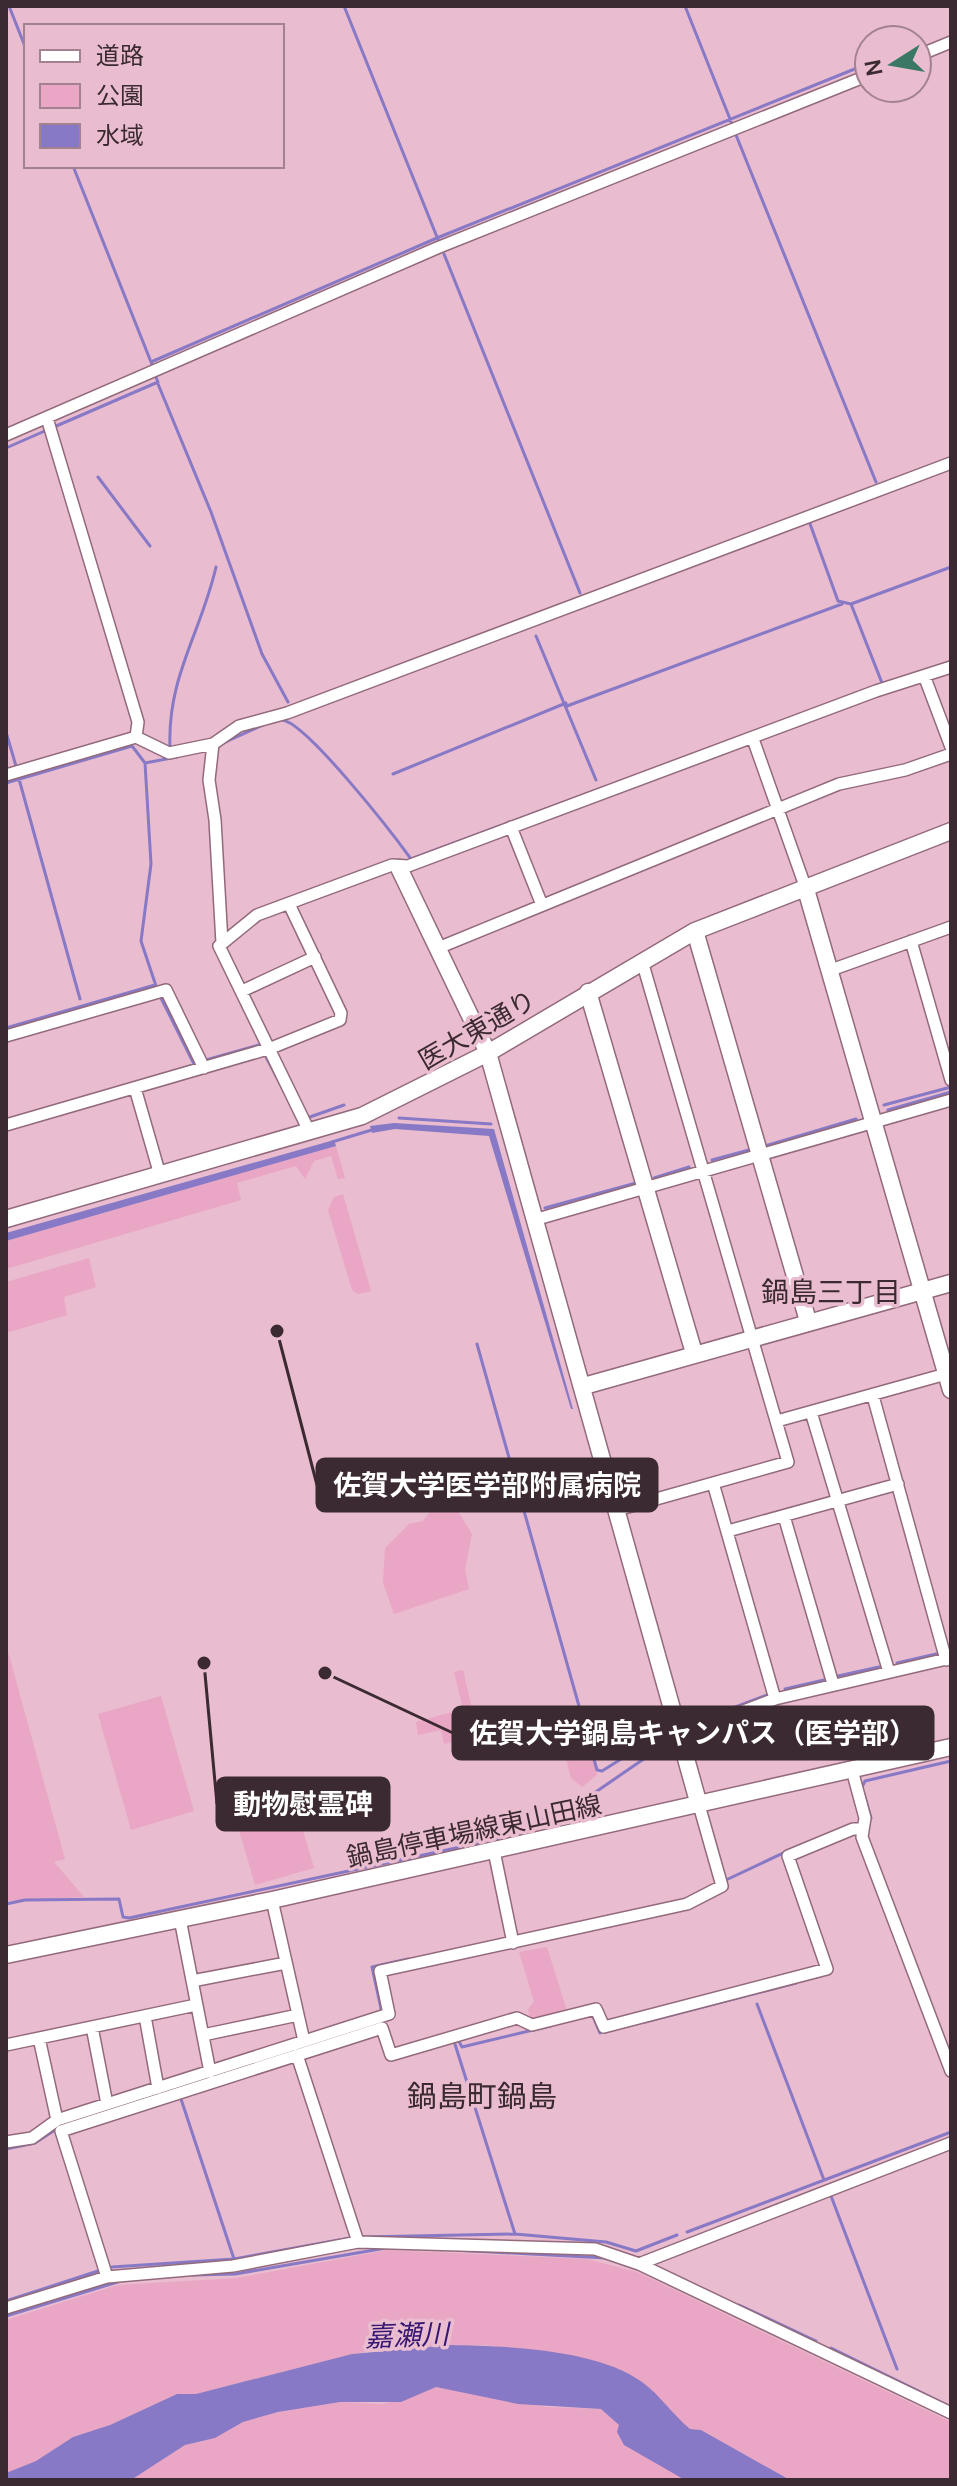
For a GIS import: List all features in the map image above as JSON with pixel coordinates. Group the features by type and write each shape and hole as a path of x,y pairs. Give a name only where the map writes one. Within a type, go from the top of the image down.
{"street":[{"path":"6,435 444,245 853,81"},
{"path":"47,418 138,722 136,737"},
{"path":"6,775 136,737 169,753 214,747 239,726 287,713 951,463"},
{"path":"399,868 876,691 925,678 951,667"},
{"path":"925,678 951,747"},
{"path":"753,739 831,970 949,1382 873,1396 777,1421"},
{"path":"214,747 209,780 215,820 222,943"},
{"path":"438,948 839,784 905,770 951,754"},
{"path":"511,827 542,905"},
{"name":"医大東通り","path":"7,1215 160,1175 306,1124 382,1108 488,1053 695,931 951,831"},
{"path":"6,2142 32,2138 57,2120 389,2014 380,1971 687,1904 722,1886 488,1053 399,868 392,865 257,915 219,946 242,991 265,1050 306,1124"},
{"path":"6,1125 135,1088 202,1064 265,1050 340,1020 341,1013 289,904"},
{"path":"831,970 951,927"},
{"path":"695,931 808,1321"},
{"path":"911,941 951,1080"},
{"path":"242,991 315,957"},
{"path":"617,1510 788,1462 642,961"},
{"path":"6,1036 166,990 202,1064"},
{"path":"588,992 694,1353"},
{"path":"135,1088 160,1175"},
{"path":"534,1220 951,1100"},
{"path":"584,1386 951,1283"},
{"path":"681,1735 775,1699 948,1659 873,1396"},
{"path":"811,1412 889,1672"},
{"path":"713,1483 775,1699"},
{"path":"728,1531 898,1484"},
{"path":"784,1516 833,1684"},
{"name":"鍋島停車場線東山田線","path":"6,1955 272,1900 951,1747"},
{"path":"852,1770 865,1818 862,1829 951,2071"},
{"path":"107,2277 61,2131 382,2028 391,2055 517,2018 532,2025 596,2009 604,2027 827,1969 788,1856 853,1829 862,1829"},
{"path":"494,1851 513,1943"},
{"path":"272,1900 304,2041"},
{"path":"180,1919 210,2072"},
{"path":"192,1981 286,1963"},
{"path":"6,2045 196,2005"},
{"path":"203,2035 298,2015"},
{"path":"145,2016 158,2088"},
{"path":"92,2027 107,2104"},
{"path":"39,2038 57,2120"},
{"path":"297,2055 358,2242"},
{"path":"639,2264 951,2143"},
{"path":"6,2308 107,2277 233,2266 358,2242 595,2249 639,2264 951,2413"}],"green space":[{"path":"336,1146 345,1178 338,1179 331,1156 314,1161 305,1179 296,1166 237,1183 241,1200 6,1269 6,1241"},
{"path":"343,1194 371,1291 358,1294 352,1290 328,1210 334,1197"},
{"path":"89,1258 96,1287 64,1297 67,1315 6,1333 6,1282"},
{"path":"434,1489 448,1495 472,1534 465,1569 469,1589 394,1614 383,1583 385,1548 409,1524 423,1521 433,1508"},
{"path":"6,1644 65,1859 54,1862 84,1897 6,1901"},
{"path":"463,1670 473,1713 468,1738 444,1744 441,1730 418,1735 416,1722 463,1709 454,1672"},
{"path":"161,1696 194,1811 131,1830 98,1714"},
{"path":"583,1725 597,1775 582,1787 571,1778 559,1732"},
{"path":"296,1806 314,1868 255,1885 237,1823"},
{"path":"547,1947 567,2011 530,2019 528,2009 534,2002 519,1952"},
{"path":"387,2250 587,2259 637,2272 951,2422 951,2480 790,2480 701,2430 690,2429 676,2418 520,2350 484,2345 393,2348 352,2354 196,2394 177,2394 110,2425 73,2437 36,2461 6,2473 6,2320 118,2285 237,2278"},
{"path":"436,2387 547,2407 601,2409 685,2480 131,2480 185,2445 215,2438 243,2422 278,2412 340,2402 383,2404"}],"water":[{"path":"394,1123 494,1129 573,1409 489,1136 395,1129 372,1133 370,1126"},
{"path":"334,1140 336,1146 6,1241 6,1233"},
{"path":"451,2345 550,2352 601,2362 649,2387 690,2429 701,2430 790,2480 685,2480 624,2445 617,2432 619,2425 601,2409 518,2404 436,2387 401,2402 340,2402 278,2412 243,2422 215,2438 185,2445 131,2480 6,2480 6,2473 36,2461 73,2437 110,2425 177,2394 196,2394 352,2354"}],"waterway":[{"path":"9,6 24,44"},
{"path":"344,6 439,242"},
{"path":"685,6 732,124"},
{"path":"153,368 151,362 437,238 853,70"},
{"path":"736,135 876,482"},
{"path":"74,168 151,362"},
{"path":"444,254 580,593"},
{"path":"54,427 158,382 155,375"},
{"path":"158,384 211,512 262,654 288,702"},
{"path":"6,448 47,430"},
{"path":"98,477 150,546"},
{"path":"809,521 838,601 851,604 882,683"},
{"path":"170,748 170,723 179,677 216,567"},
{"path":"851,604 951,567"},
{"path":"567,706 842,604"},
{"path":"536,636 596,780"},
{"path":"393,774 566,703"},
{"path":"282,720 294,726 329,758 411,859 602,788"},
{"path":"219,745 263,725"},
{"path":"6,732 16,766"},
{"path":"6,783 132,746 145,763 151,864 141,941 157,989"},
{"path":"145,763 177,757"},
{"path":"19,779 80,999"},
{"path":"6,1028 155,985"},
{"path":"160,996 194,1064 198,1062"},
{"path":"206,1060 259,1045 261,1048"},
{"path":"265,1055 300,1121"},
{"path":"884,1105 951,1087"},
{"path":"888,1110 951,1092"},
{"path":"307,1118 344,1105"},
{"path":"399,1118 491,1124"},
{"path":"765,1146 856,1119"},
{"path":"332,1142 375,1129"},
{"path":"712,1160 749,1150"},
{"path":"654,1178 689,1167"},
{"path":"545,1208 636,1183"},
{"path":"477,1344 597,1770 602,1771 661,1734"},
{"path":"897,1663 936,1654"},
{"path":"838,1676 879,1667"},
{"path":"785,1689 824,1680"},
{"path":"693,1723 767,1695"},
{"path":"514,1832 587,1798 664,1745"},
{"path":"862,1787 865,1781 951,1761"},
{"path":"864,1794 871,1818"},
{"path":"6,1904 25,1900 119,1899 123,1917 129,1918 498,1839"},
{"path":"726,1880 798,1846"},
{"path":"382,2013 372,1967 408,1959"},
{"path":"645,2022 796,1983"},
{"path":"757,2004 824,2180"},
{"path":"592,2014 600,2033"},
{"path":"458,2040 462,2047 550,2026"},
{"path":"454,2041 515,2234"},
{"path":"181,2099 234,2259"},
{"path":"6,2149 35,2143 58,2128"},
{"path":"687,2232 951,2132"},
{"path":"831,2196 897,2369"},
{"path":"362,2237 515,2234 606,2242 636,2251 677,2235"},
{"path":"112,2267 234,2259 350,2238"},
{"path":"192,2275 235,2274 386,2248"},
{"path":"454,2250 606,2258"},
{"path":"6,2301 98,2271"},
{"path":"6,2316 121,2281"},
{"path":"739,2305 816,2341"},
{"path":"831,2348 951,2407"}],"place":[{"name":"佐賀大学医学部附属病院","path":"277,1331"},
{"name":"動物慰霊碑","path":"204,1663"},
{"name":"佐賀大学鍋島キャンパス（医学部）","path":"325,1673"}],"district":[{"name":"鍋島三丁目","path":"831,1292"},
{"name":"鍋島町鍋島","path":"482,2097"}],"water label":[{"name":"嘉瀬川","path":"407,2335"}]}
